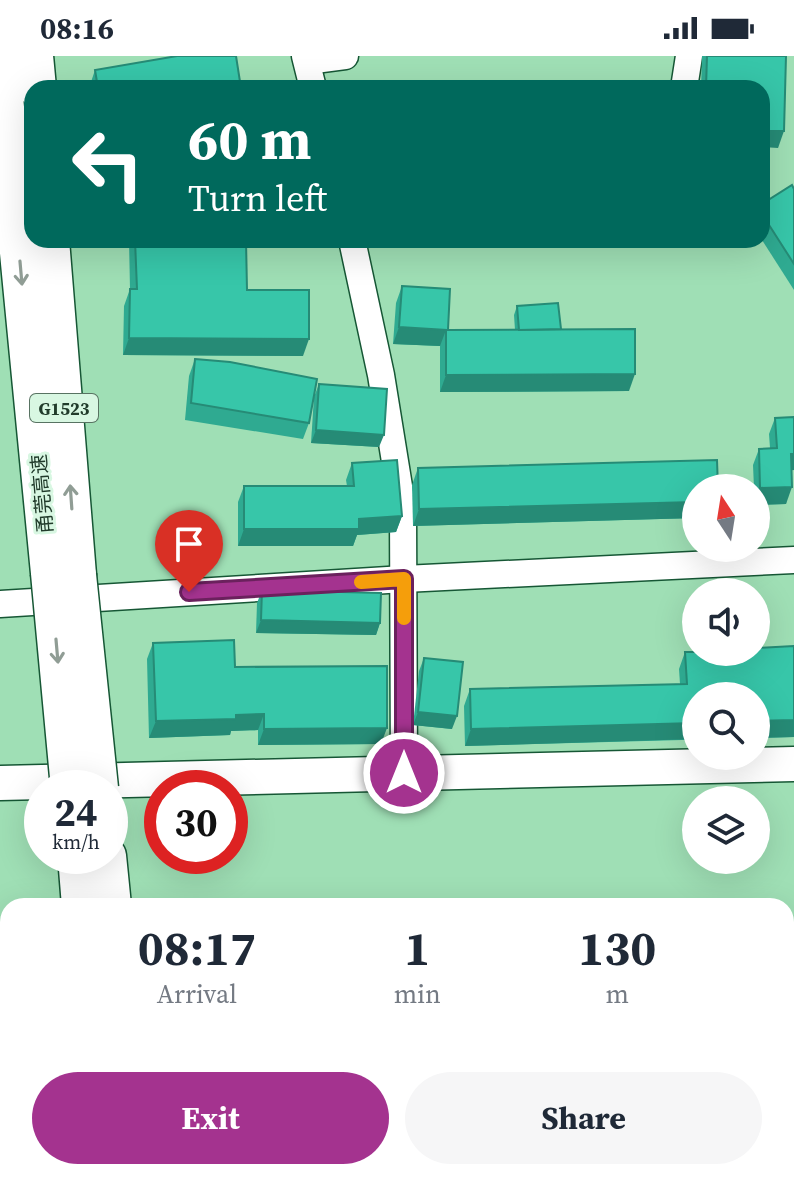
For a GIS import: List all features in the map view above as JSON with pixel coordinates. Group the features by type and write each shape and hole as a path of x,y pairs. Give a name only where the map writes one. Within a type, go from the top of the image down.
{"highway":[{"name":"甬莞高速","path":"0,56 63,574 96,770"},
{"path":"34,56 36,80"},
{"name":"甬莞高速","path":"50,248 69,770"}],"main road":[{"path":"0,783 794,764"}],"street":[{"path":"311,80 306,59 345,56"},
{"path":"685,80 689,56"},
{"path":"354,248 381,375 403,511 404,773"},
{"path":"0,604 404,579 794,560"}],"building":[{"path":"177,56 236,56 240,80 97,80 95,70"},
{"path":"707,56 786,56 784,131 770,131 770,80 706,80"},
{"path":"792,185 794,264 770,226 770,199"},
{"path":"135,248 246,248 247,290 309,290 309,339 129,338 130,289 137,289"},
{"path":"402,286 450,289 448,330 635,329 635,374 446,375 446,330 399,327"},
{"path":"558,303 561,329 519,330 517,306"},
{"path":"195,359 230,362 317,379 309,423 191,403"},
{"path":"319,384 387,389 384,435 316,430"},
{"path":"794,417 792,487 770,488 770,474 760,474 759,449 777,448 775,418"},
{"path":"397,460 402,516 359,519 359,529 244,529 244,486 354,486 352,463"},
{"path":"717,460 718,474 682,474 682,502 419,509 418,468"},
{"path":"262,590 381,593 380,623 261,620"},
{"path":"234,640 235,667 387,666 387,728 264,729 264,714 236,715 236,719 156,721 153,643"},
{"path":"794,646 794,720 770,721 770,682 687,682 686,666 770,666 770,647"},
{"path":"424,658 463,662 457,716 418,712"},
{"path":"682,684 682,723 471,729 470,689"}],"slow traffic":[{"path":"361,582 404,579 404,618"}],"route":[{"path":"189,592 404,579 404,773"}]}
